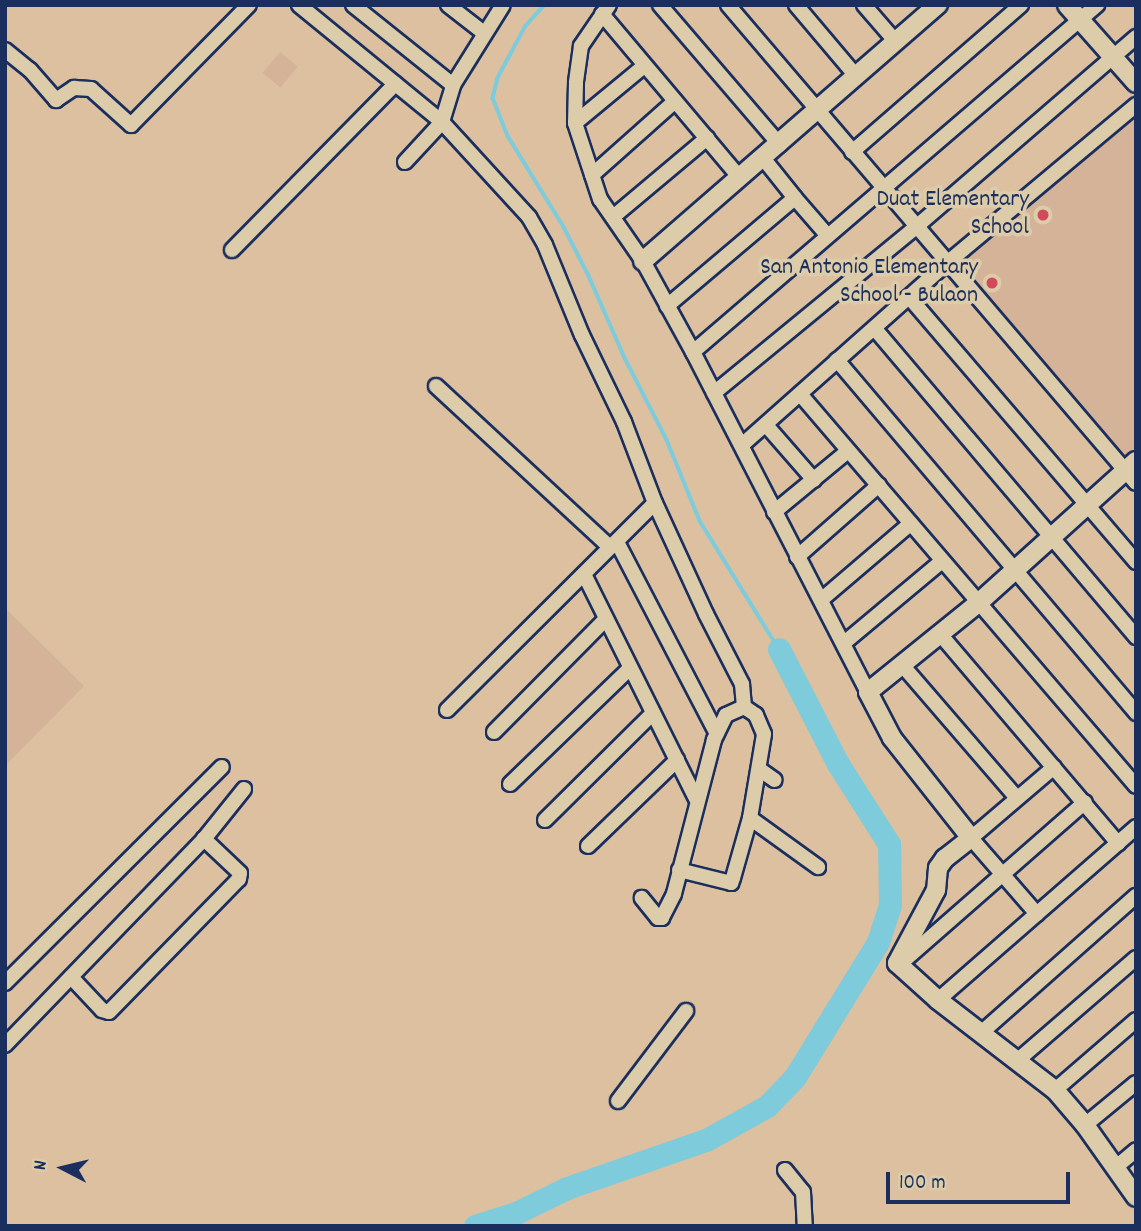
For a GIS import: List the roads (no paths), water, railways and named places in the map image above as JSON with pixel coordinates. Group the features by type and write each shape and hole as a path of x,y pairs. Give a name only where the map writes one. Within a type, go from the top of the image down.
{"street":[{"path":"5,50 30,70 56,100 74,88 90,89 131,125 249,5"},
{"path":"299,5 442,122 508,191 545,244 582,335 624,422 655,503 742,684 744,707 762,723 764,734 750,818 731,883 680,870"},
{"path":"353,5 453,85"},
{"path":"448,5 484,33"},
{"path":"405,162 442,122 453,85 503,5"},
{"path":"660,5 780,145"},
{"path":"728,5 820,110 946,264 1132,472 1087,506 977,604 868,692"},
{"path":"796,5 856,76"},
{"path":"864,5 895,42"},
{"path":"852,152 1021,5"},
{"path":"1066,5 1136,83"},
{"path":"693,352 1097,5"},
{"path":"643,261 820,110 932,7"},
{"path":"740,178 644,66 605,10 581,46 576,83 575,123 600,200 643,261 693,352 891,738 971,838 1037,914"},
{"path":"714,393 916,227 1136,37"},
{"path":"575,123 644,66"},
{"path":"232,250 395,84"},
{"path":"592,175 675,101"},
{"path":"742,445 946,264 1136,105"},
{"path":"613,217 707,138"},
{"path":"763,158 827,235"},
{"path":"667,306 795,198"},
{"path":"909,296 1136,562"},
{"path":"875,329 1136,637"},
{"path":"837,360 1136,713"},
{"path":"436,386 614,545 716,734"},
{"path":"800,394 977,604 1136,786"},
{"path":"766,425 814,480"},
{"path":"774,512 848,451"},
{"path":"797,557 879,485"},
{"path":"447,710 655,503"},
{"path":"821,600 911,523"},
{"path":"844,643 942,561"},
{"path":"584,574 696,799"},
{"path":"494,732 606,619"},
{"path":"940,634 1118,843"},
{"path":"903,666 1016,797"},
{"path":"510,784 630,668"},
{"path":"642,898 658,918 662,918 674,894 696,799 716,734 726,715 744,707"},
{"path":"545,820 653,713"},
{"path":"588,846 677,760"},
{"path":"5,983 222,767"},
{"path":"1054,767 944,858 938,868 936,890 897,960 898,966 1055,1090 1085,1125 1136,1197"},
{"path":"759,769 775,780"},
{"path":"5,1045 204,839 244,789"},
{"path":"898,966 1085,803"},
{"path":"750,818 818,867"},
{"path":"938,1000 1136,827"},
{"path":"71,977 102,1010 109,1012 239,879 240,873 204,839"},
{"path":"981,1033 1136,896"},
{"path":"1018,1060 1136,958"},
{"path":"618,1101 686,1011"},
{"path":"1055,1090 1136,1020"},
{"path":"1085,1125 1136,1083"},
{"path":"1116,1167 1136,1150"},
{"path":"785,1170 803,1192 805,1226"}],"waterway":[{"path":"545,5 526,26 498,78 493,98 508,136 564,227 589,276 625,358 667,440 700,521 779,649"},
{"path":"475,1226 516,1213 567,1188 706,1140 767,1106 795,1077 878,942 890,905 889,844 838,764 779,649"}],"place":[{"name":"Duat Elementary School","path":"1043,215"},
{"name":"San Antonio Elementary School - Bulaon","path":"992,283"}]}
